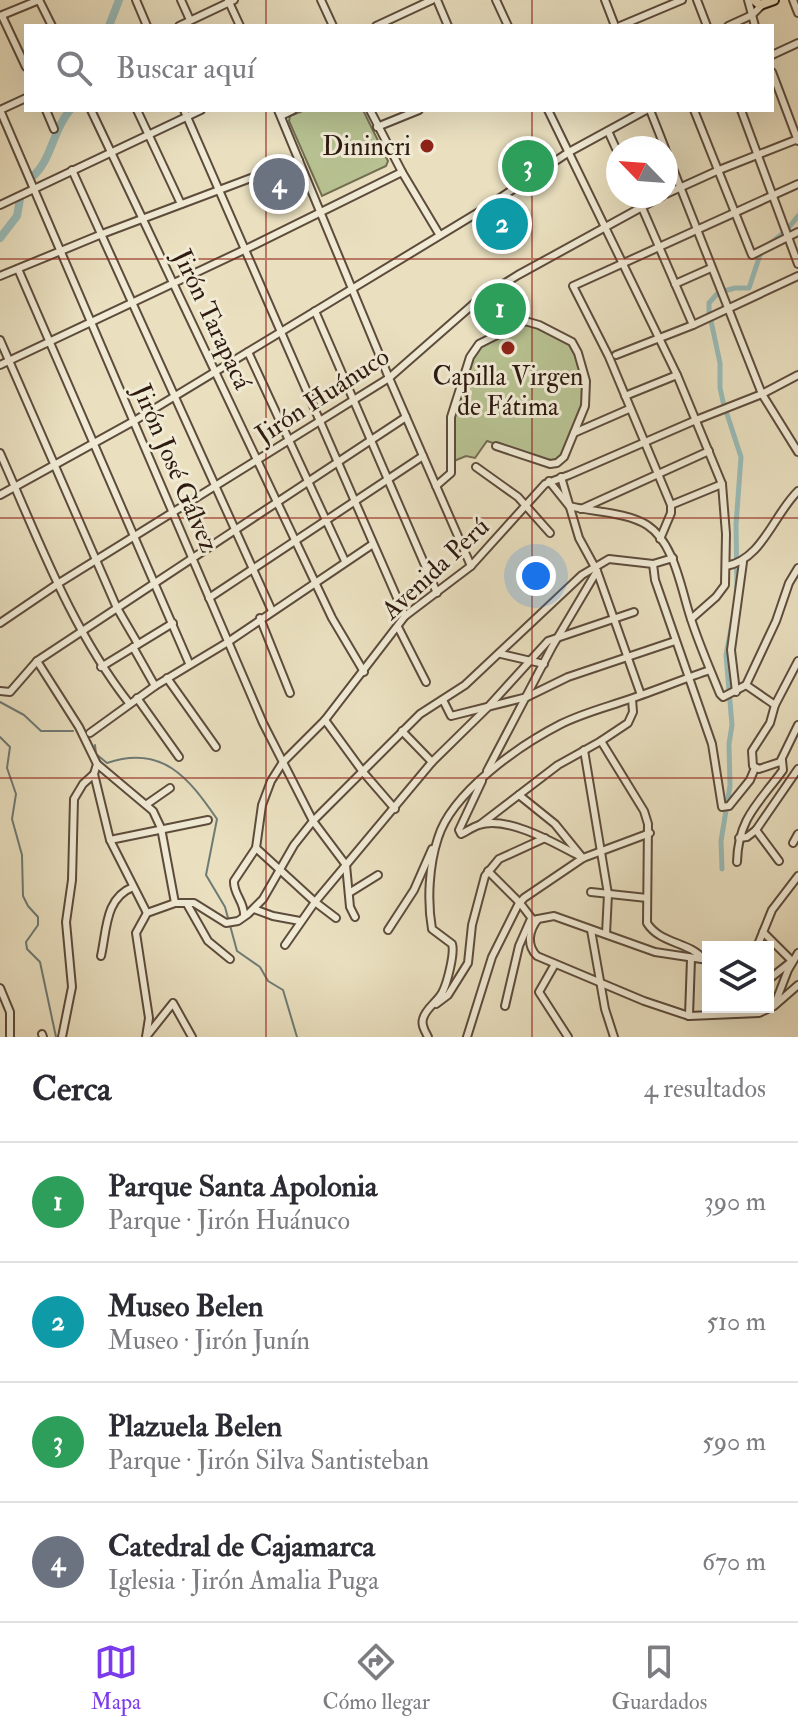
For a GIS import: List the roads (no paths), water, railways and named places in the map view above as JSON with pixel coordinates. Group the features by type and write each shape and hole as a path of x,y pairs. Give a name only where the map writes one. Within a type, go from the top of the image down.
{"main road":[{"path":"750,1 763,5 774,0"}],"street":[{"path":"24,63 1,16 39,0 51,24"},
{"path":"136,0 146,24"},
{"path":"181,0 190,20"},
{"path":"321,0 332,24"},
{"path":"380,24 434,0 447,24"},
{"path":"496,0 507,24"},
{"path":"605,0 617,24"},
{"path":"623,24 682,0"},
{"path":"697,0 706,24"},
{"path":"793,0 798,13"},
{"path":"183,24 231,1 239,24"},
{"path":"750,1 754,24"},
{"path":"732,24 752,15 763,5"},
{"path":"774,54 798,43"},
{"path":"774,77 798,140"},
{"path":"0,110 24,99"},
{"name":"Jirón José Gálvez","path":"0,110 263,723 313,821 346,865"},
{"path":"47,112 54,129"},
{"name":"Jirón Tarapacá","path":"92,112 332,618 364,672"},
{"path":"138,112 181,204"},
{"path":"371,112 439,234"},
{"path":"377,127 414,112"},
{"path":"549,112 677,375 722,484 728,566 725,585 691,619"},
{"path":"0,495 134,421 522,184 569,152 644,112"},
{"path":"649,112 659,136"},
{"path":"695,112 752,255 798,232"},
{"path":"742,112 798,264"},
{"path":"280,113 389,378 471,566"},
{"path":"0,205 149,135 185,114 405,616"},
{"path":"608,131 610,136"},
{"name":"Jirón Huánuco","path":"680,187 798,140"},
{"path":"0,276 299,160"},
{"path":"72,170 272,611"},
{"path":"0,365 402,172"},
{"path":"678,182 762,394 798,452"},
{"path":"798,184 573,286 591,320 671,505 656,562 655,580 712,744 722,807 729,806 750,780 755,768 752,751 770,723 775,705 795,672 798,661"},
{"name":"Jirón Huánuco","path":"0,623 97,559 389,378 478,300 638,208"},
{"path":"643,208 693,325"},
{"path":"675,284 711,268"},
{"path":"18,269 189,663"},
{"path":"616,355 693,325 798,276"},
{"path":"315,311 437,593"},
{"path":"436,486 451,473 451,417 470,357 479,344 525,321 565,337 578,353 587,394 564,457 550,464 496,446"},
{"path":"0,340 117,608 155,686"},
{"path":"248,352 345,561"},
{"path":"625,396 677,375"},
{"name":"Avenida Perú","path":"244,916 244,904 235,890 234,881 256,848 262,805 271,781 283,762 325,720 364,672 405,616 471,566 526,505 555,479 762,394 798,375"},
{"path":"574,433 629,409"},
{"path":"1,692 13,690 37,661 406,417"},
{"path":"581,509 709,451"},
{"path":"0,453 82,632 101,667 129,703"},
{"path":"209,598 423,456"},
{"path":"550,464 615,618 641,695"},
{"path":"476,467 526,505 550,533"},
{"path":"555,479 569,506 645,524 662,542 673,558 710,670 728,694"},
{"path":"671,505 722,484"},
{"path":"728,694 742,563 769,532 785,503 798,491"},
{"path":"90,733 129,703 189,663 228,642 373,544"},
{"path":"145,1037 149,1018 136,933 147,913 175,903 201,905 228,923 238,921 263,899 313,821 420,714 443,700 501,654 595,568 609,559 656,562 673,558"},
{"path":"728,566 742,563"},
{"path":"595,568 485,775 459,830 461,834 481,824 558,765 601,741 632,718 632,699"},
{"path":"728,694 746,685 798,568"},
{"path":"285,945 315,902 432,762 542,648 558,636 634,612"},
{"path":"260,618 290,693"},
{"path":"101,667 173,623"},
{"path":"398,627 426,682"},
{"path":"443,700 452,717 527,697 568,677 675,641"},
{"path":"501,654 544,664"},
{"path":"37,661 79,727 97,764 147,804 161,828 175,903"},
{"path":"388,930 414,890 438,836 457,806 485,775 528,743 562,723 710,670"},
{"path":"167,678 216,747"},
{"path":"746,685 775,705"},
{"path":"137,698 179,757"},
{"path":"325,720 395,809"},
{"path":"737,862 739,838 754,806 783,770 782,760 798,725"},
{"path":"79,727 90,733"},
{"path":"402,731 432,762"},
{"path":"90,733 92,752"},
{"path":"601,741 644,811 650,833 646,917 651,929 702,957"},
{"path":"584,750 608,894 606,934"},
{"path":"755,768 768,768 782,760"},
{"path":"97,764 94,774 110,840 147,913"},
{"path":"739,838 747,837 756,830 798,769"},
{"path":"62,1037 72,987 66,922 76,825 74,799 94,774"},
{"path":"147,804 170,788"},
{"path":"519,795 555,824 583,858"},
{"path":"110,840 208,820"},
{"path":"481,824 506,826 545,838 583,858"},
{"path":"756,830 779,861"},
{"path":"467,1037 492,957 520,903 583,858 650,833"},
{"path":"793,843 798,834"},
{"path":"428,1037 423,1016 444,990 454,957 452,944 435,933 431,925 430,884 438,836"},
{"path":"433,1005 448,995 468,963 473,917 482,881 488,871 499,859 545,838"},
{"path":"256,848 336,918"},
{"path":"346,865 350,907 355,917"},
{"path":"488,871 535,919"},
{"path":"349,893 378,875"},
{"path":"759,941 777,901 798,876"},
{"path":"101,956 117,894 133,887"},
{"path":"591,892 647,898"},
{"path":"187,904 208,941 230,959"},
{"path":"254,909 300,921"},
{"path":"535,919 554,916 655,952 702,960"},
{"path":"535,919 530,935 531,947 537,956 555,964 689,1016 759,1013"},
{"path":"505,1006 519,946 535,919"},
{"path":"591,930 599,982 614,1037"},
{"path":"763,932 792,961"},
{"path":"774,975 798,953"},
{"path":"689,1016 691,959"},
{"path":"774,1006 792,961"},
{"path":"555,964 539,994 568,1037"},
{"path":"774,1006 798,985"},
{"path":"0,988 10,1012 10,1037"},
{"path":"145,1037 173,1003 192,1037"},
{"path":"0,1027 11,1027"}],"waterway":[{"path":"110,24 119,0"},
{"path":"31,178 43,163 68,112"},
{"path":"0,238 17,216 20,199"},
{"path":"786,231 798,216"},
{"path":"771,243 782,234"},
{"path":"724,291 749,288 760,255"},
{"path":"709,313 709,303 717,294"},
{"path":"711,321 720,363 724,406"},
{"path":"727,414 741,457 736,525 737,591"},
{"path":"722,869 721,841 730,786 732,725 726,655 734,613"},
{"path":"0,702 24,715 41,731 73,731"},
{"path":"0,737 10,747 7,768 16,794 12,819 22,855 23,896 38,917 38,925 26,942 27,949 40,962 56,1037"},
{"path":"95,745 96,754 107,763 143,758 172,768 196,790 217,819 206,875 225,907 237,951 260,967 268,981 283,990 297,1037"}],"place":[{"name":"Dinincri","path":"427,146"},
{"name":"Plazuela Belen","path":"528,166"},
{"name":"Catedral de Cajamarca","path":"279,184"},
{"name":"Museo Belen","path":"502,224"},
{"name":"Parque Santa Apolonia","path":"500,309"},
{"name":"Capilla Virgen de Fátima","path":"508,348"}]}
